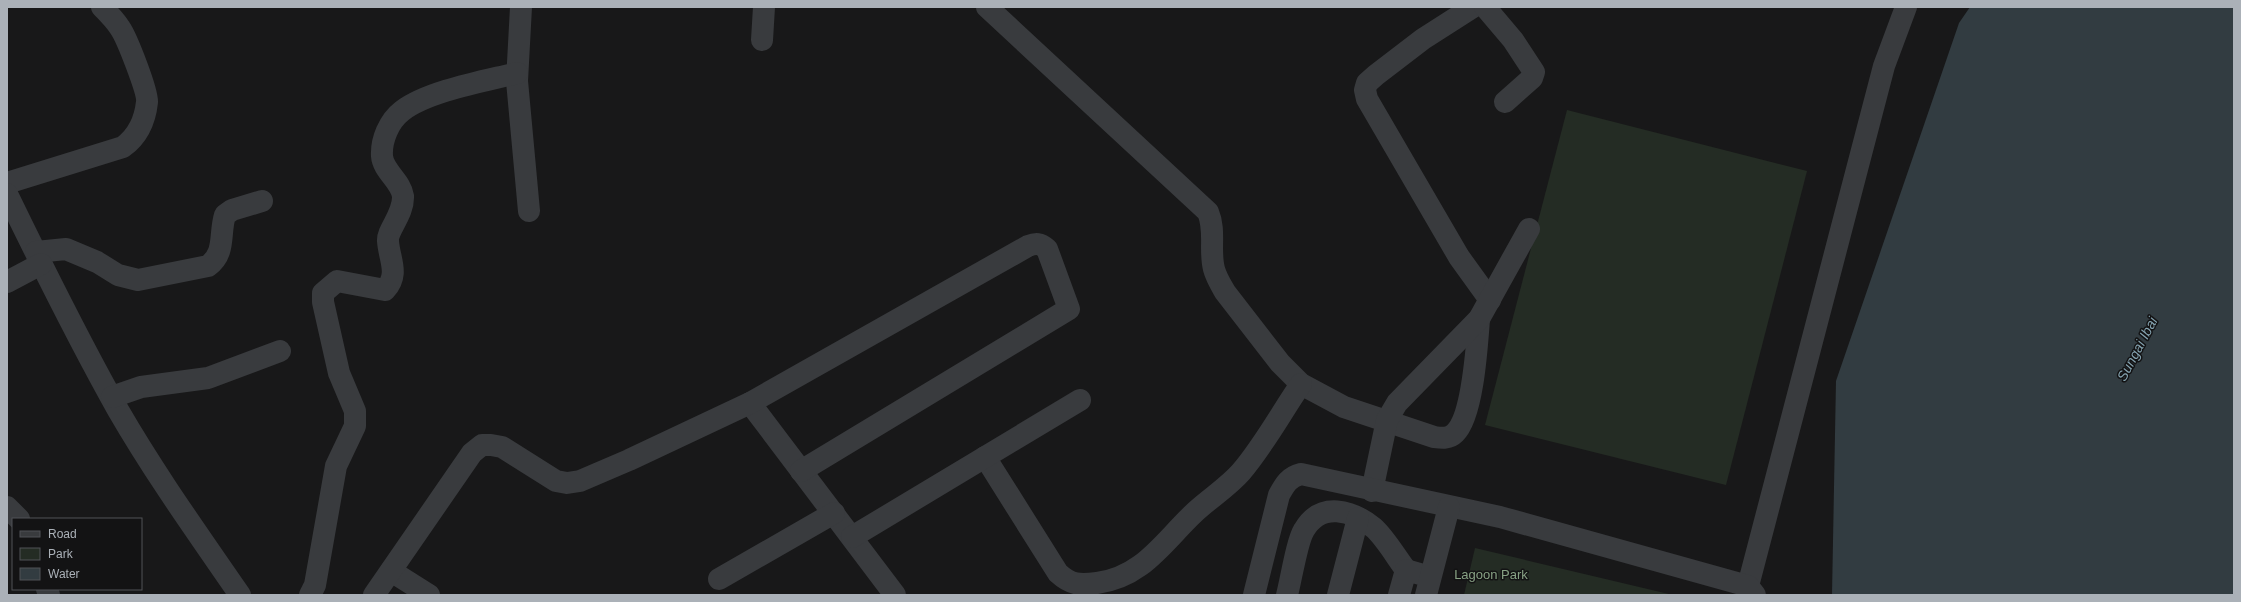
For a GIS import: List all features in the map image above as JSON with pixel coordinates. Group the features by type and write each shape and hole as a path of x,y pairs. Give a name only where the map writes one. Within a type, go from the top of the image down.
{"street":[{"path":"7,182 123,147 132,140 141,127 148,101 144,87 124,34 113,18 102,7"},
{"path":"521,7 517,73 529,211"},
{"path":"762,40 764,7"},
{"path":"987,7 1208,212 1213,234 1214,269 1218,280 1225,292 1280,363 1301,384 1344,407 1382,421 1387,420 1434,437 1446,438 1455,433 1464,420 1475,365 1479,320"},
{"path":"1473,7 1423,39 1376,75 1367,83 1365,90 1367,99 1459,257 1490,300"},
{"path":"1485,7 1513,40 1534,72 1532,78 1505,102"},
{"path":"1254,595 1279,495 1285,483 1293,476 1301,474 1374,484 1449,507 1500,517 1752,583 1764,524 1884,66 1906,7"},
{"path":"310,595 315,585 336,466 355,426 355,411 339,373 323,302 324,293 337,281 346,281 382,290 389,283 394,264 387,240 388,234 398,219 403,197 402,191 383,161 383,143 387,130 402,111 427,98 517,73"},
{"path":"7,194 43,267 112,397 171,494 240,595"},
{"path":"7,282 43,267 66,249 97,262 118,275 138,280 208,266 216,260 220,252 225,215 232,210 262,201"},
{"path":"1374,484 1380,445 1387,420 1397,403 1410,387 1439,361 1479,320 1529,229"},
{"path":"374,595 472,453 482,446 492,445 502,447 556,481 567,483 580,481 629,460 750,402 1034,244 1041,244 1047,249 1069,309 802,470"},
{"path":"112,397 148,385 208,378 280,351"},
{"path":"985,457 1058,573 1068,582 1078,585 1112,581 1145,563 1196,511 1240,473 1255,454 1301,384"},
{"path":"852,537 1080,400"},
{"path":"750,402 895,595"},
{"path":"7,507 18,518"},
{"path":"1287,595 1303,531 1316,514 1334,510 1358,518 1375,529 1406,570 1428,586 1449,507"},
{"path":"719,579 834,513"},
{"path":"1338,595 1358,518"},
{"path":"391,570 429,595"},
{"path":"1399,595 1406,570"}],"green space":[{"path":"1567,110 1807,171 1726,485 1485,425"},
{"name":"Lagoon Park","path":"1475,548 1673,595 1464,595"}],"water":[{"name":"Sungai Ibai","path":"1970,7 2234,7 2234,595 1832,595 1836,381 1959,23"}]}
